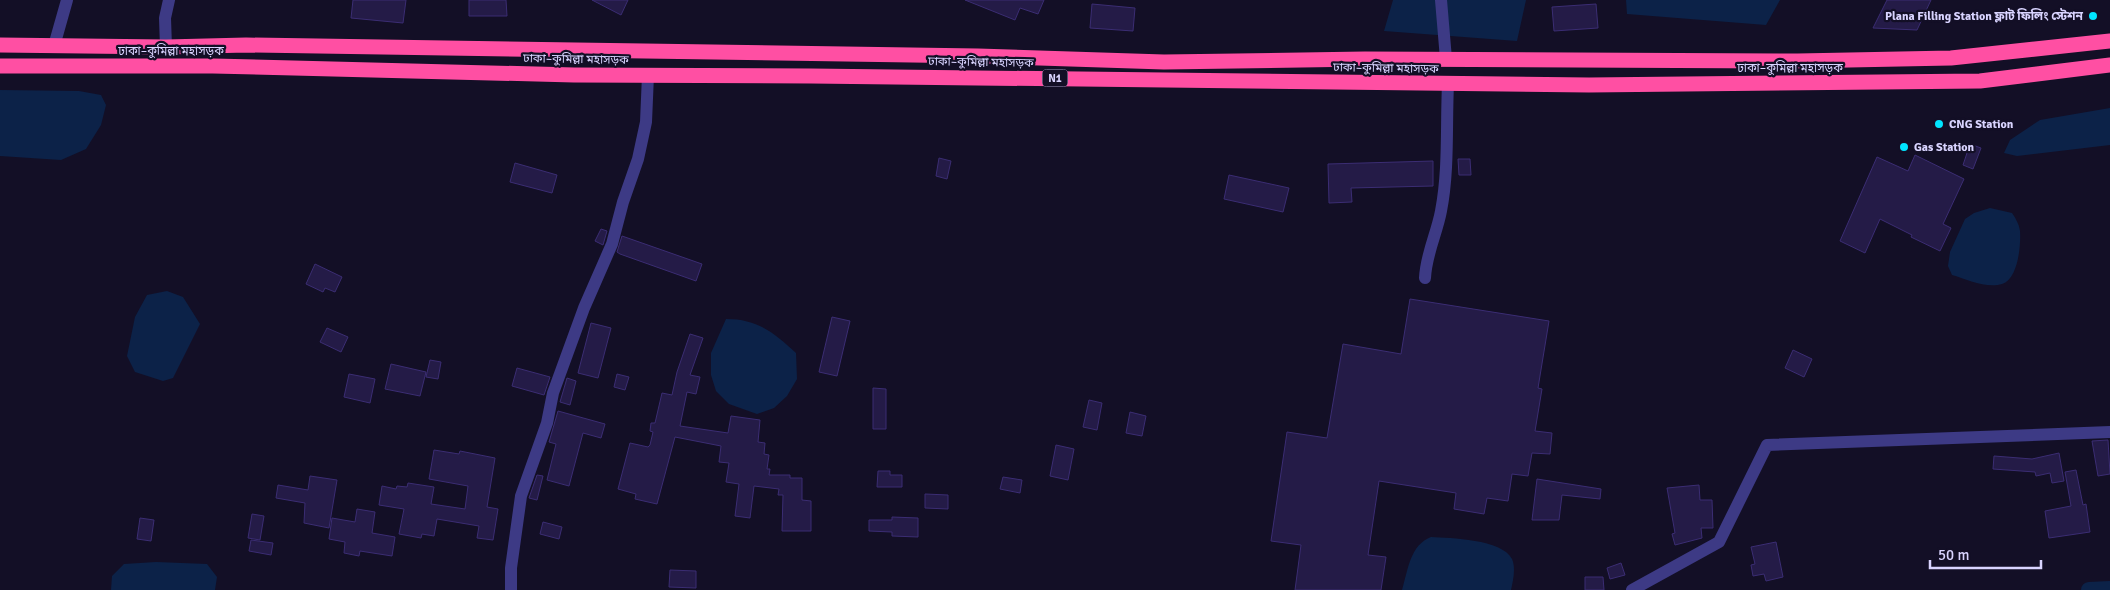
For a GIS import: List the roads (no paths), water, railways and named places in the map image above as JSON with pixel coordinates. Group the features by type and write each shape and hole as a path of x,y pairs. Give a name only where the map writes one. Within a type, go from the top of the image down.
{"highway":[{"name":"ঢাকা–কুমিল্লা মহাসড়ক","path":"0,45 286,46 958,56 1164,62 1446,59 1798,61 1951,58 2110,41"},
{"name":"ঢাকা–কুমিল্লা মহাসড়ক","path":"0,66 213,66 648,75 1589,85 1980,81 2110,65"}],"street":[{"path":"54,46 67,0"},
{"path":"166,47 165,18 168,0"},
{"path":"1441,0 1446,59"},
{"path":"511,590 511,568 521,496 547,423 553,393 584,308 612,244 623,202 638,160 646,122 648,75"},
{"path":"1425,278 1426,266 1442,211 1448,84"},
{"path":"1632,590 1719,542 1767,445 2110,432"}],"water":[{"path":"1393,0 1526,0 1517,41 1384,31"},
{"path":"1626,0 1780,0 1766,25 1627,14"},
{"path":"0,90 79,91 101,95 106,105 101,125 86,149 61,160 0,156"},
{"path":"2110,108 2110,145 2017,156 2004,153 2010,140 2040,120"},
{"path":"1990,208 2012,213 2020,231 2019,253 2012,276 2002,284 1996,285 1977,283 1952,275 1948,266 1950,252 1965,219 1974,213"},
{"path":"167,291 183,297 200,324 173,378 163,381 135,372 127,356 135,317 147,295"},
{"path":"726,319 756,324 765,328 796,353 797,379 787,396 774,408 757,414 729,404 716,391 711,375 711,353"},
{"path":"1431,537 1475,541 1498,547 1506,552 1512,559 1514,566 1511,590 1402,590 1414,552 1418,546"},
{"path":"156,562 207,564 217,577 215,590 111,590 112,576 124,564"}],"waterway":[{"path":"2089,590 2110,589"}],"place":[{"name":"Plana Filling Station ফ্লাট ফিলিং স্টেশন","path":"2093,16"},
{"name":"CNG Station","path":"1939,124"},
{"name":"Gas Station","path":"1904,147"}]}
